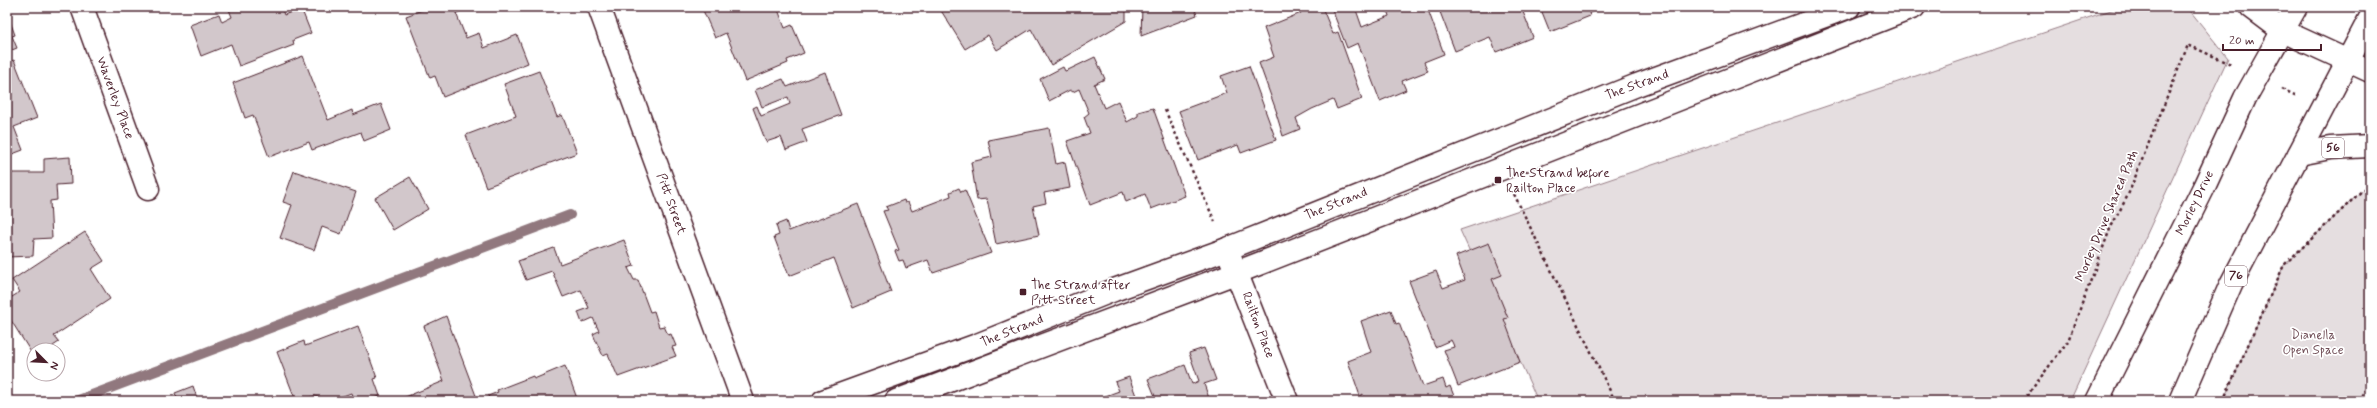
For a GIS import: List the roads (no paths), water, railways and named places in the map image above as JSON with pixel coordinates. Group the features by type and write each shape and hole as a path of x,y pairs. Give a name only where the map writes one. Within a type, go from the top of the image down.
{"main road":[{"name":"Waverley Place","path":"82,7 148,188"},
{"name":"Pitt Street","path":"599,7 744,401"},
{"name":"The Strand","path":"823,401 977,345 1114,290 1227,249 1637,85 1849,7"},
{"name":"The Strand","path":"896,401 1503,170 1914,7"},
{"path":"2251,7 2283,31 2370,71"},
{"name":"Morley Drive","path":"2097,401 2204,187 2245,98 2296,7"},
{"name":"76","path":"2180,401 2232,284 2370,18"},
{"name":"56","path":"2299,154 2330,148 2370,146"},
{"name":"Railton Place","path":"1227,249 1238,272 1287,401"}],"waterway":[{"path":"76,401 570,215"}],"place":[{"name":"The Strand before Railton Place","path":"1498,180"},
{"name":"The Strand after Pitt Street","path":"1023,292"}],"park label":[{"name":"Dianella Open Space","path":"2313,342"}]}
